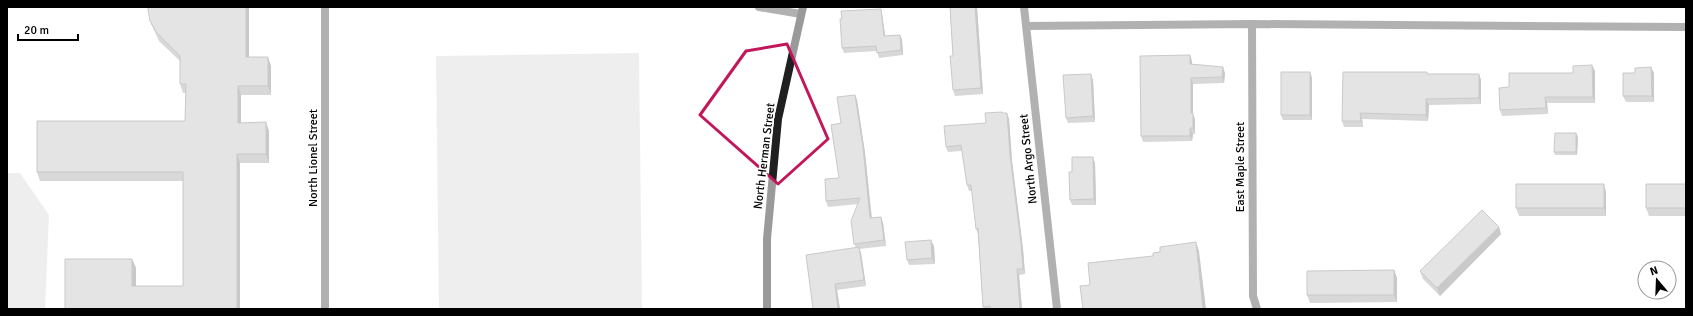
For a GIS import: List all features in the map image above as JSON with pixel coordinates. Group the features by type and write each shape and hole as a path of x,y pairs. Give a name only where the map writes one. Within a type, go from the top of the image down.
{"main road":[{"name":"North Herman Street","path":"767,309 767,239 778,119 802,10"}],"street":[{"name":"North Lionel Street","path":"325,7 325,309"},
{"path":"759,7 802,10"},
{"name":"North Argo Street","path":"1024,7 1057,309"},
{"path":"1026,26 1252,24 1686,27"},
{"name":"East Maple Street","path":"1252,24 1253,296 1257,309"}],"highlighted area":[{"path":"787,44 828,139 778,184 700,115 746,51"}],"shaded area":[{"path":"639,53 642,309 439,309 436,56"},
{"path":"7,173 20,173 49,215 45,309 7,309"}],"building":[{"path":"148,7 246,7 246,57 268,57 268,86 238,86 238,123 266,122 266,154 237,154 237,309 65,309 65,259 132,259 132,286 183,286 183,172 37,172 37,121 185,121 186,84 180,84 180,56 156,32 150,21"},
{"path":"950,7 975,7 981,88 953,90 950,56 953,56"},
{"path":"881,9 884,36 900,35 901,50 877,53 876,46 842,48 840,19 842,19 841,11"},
{"path":"1190,55 1190,64 1223,67 1222,77 1191,78 1191,113 1193,113 1193,128 1190,128 1190,136 1141,136 1140,56"},
{"path":"1592,65 1593,97 1545,97 1546,108 1500,110 1499,88 1509,87 1509,73 1573,73 1573,66"},
{"path":"1651,67 1652,96 1623,96 1623,73 1635,73 1635,68"},
{"path":"1281,72 1310,72 1310,115 1281,115"},
{"path":"1343,72 1427,72 1427,74 1479,74 1479,98 1426,99 1426,115 1360,113 1361,121 1342,121"},
{"path":"1091,74 1093,116 1066,118 1063,75"},
{"path":"855,95 863,147 870,218 881,217 884,240 854,244 851,221 860,198 826,201 825,179 839,178 831,125 841,123 837,97"},
{"path":"985,113 1007,113 1010,155 1021,243 1023,269 1017,269 1020,309 991,309 990,306 983,307 978,228 976,229 971,185 967,185 961,145 946,147 944,126 986,123"},
{"path":"1555,133 1576,133 1576,152 1554,152"},
{"path":"1072,157 1093,157 1094,199 1070,200 1069,172 1072,172"},
{"path":"1516,184 1604,184 1604,208 1516,208"},
{"path":"1646,184 1686,184 1686,208 1646,208"},
{"path":"1482,210 1499,227 1437,288 1420,271"},
{"path":"931,240 932,258 907,260 905,242"},
{"path":"1196,242 1203,309 1083,309 1080,286 1090,285 1088,263 1153,256 1153,253 1160,252 1160,247"},
{"path":"859,247 864,280 835,284 838,309 813,309 806,255"},
{"path":"1394,270 1394,295 1307,295 1307,271"}]}
